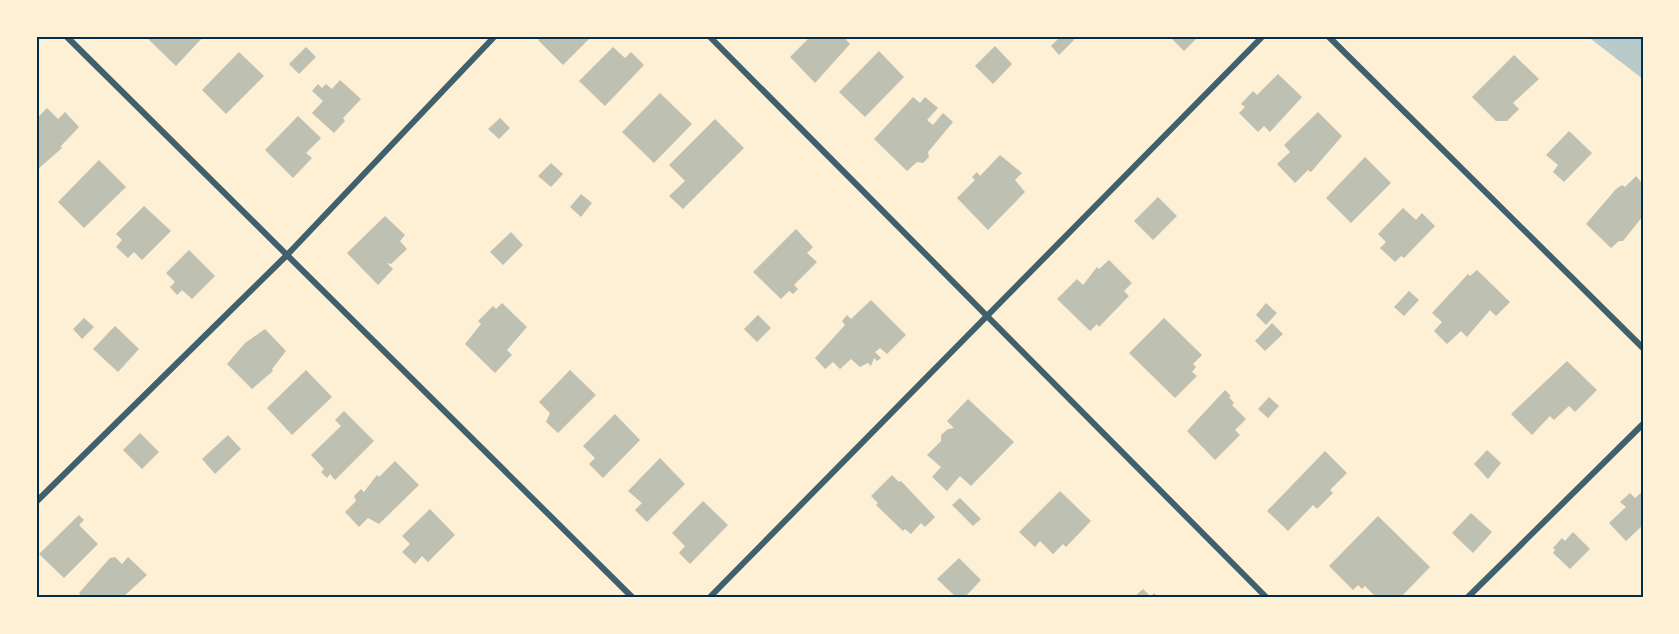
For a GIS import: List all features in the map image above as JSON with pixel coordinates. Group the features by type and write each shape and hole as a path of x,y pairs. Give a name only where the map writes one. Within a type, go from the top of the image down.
{"street":[{"path":"66,36 633,598"},
{"path":"36,502 286,255 495,36"},
{"path":"708,36 1267,598"},
{"path":"710,598 1263,36"},
{"path":"1328,36 1643,348"},
{"path":"1467,598 1643,424"}],"shaded area":[{"path":"1587,36 1643,36 1643,79"}],"building":[{"path":"145,36 204,36 176,66"},
{"path":"542,36 592,36 563,65 538,40"},
{"path":"811,36 843,36 850,44 815,83 790,57"},
{"path":"1061,36 1071,36 1074,40 1059,55 1051,46"},
{"path":"1169,36 1199,36 1184,51"},
{"path":"995,46 1012,64 993,84 975,66"},
{"path":"306,47 316,57 299,74 289,64"},
{"path":"613,47 625,58 631,52 644,65 605,106 579,81"},
{"path":"879,51 904,77 865,117 839,92"},
{"path":"239,52 264,76 226,114 202,90"},
{"path":"1514,55 1539,79 1513,103 1519,109 1507,121 1496,121 1472,97"},
{"path":"1278,74 1302,97 1270,132 1264,126 1258,132 1239,113 1245,107 1241,104 1253,91 1257,95"},
{"path":"340,80 361,99 343,118 345,121 334,133 312,113 323,101 312,91 318,84 322,88 326,84 332,89"},
{"path":"660,93 692,124 654,163 622,132"},
{"path":"913,97 920,103 925,97 938,108 927,120 933,125 943,113 953,122 928,152 929,157 923,163 917,162 907,171 874,139"},
{"path":"47,108 58,119 65,112 79,127 61,146 62,148 38,169 36,167 36,119"},
{"path":"1318,112 1342,136 1311,172 1308,170 1295,183 1277,164 1290,152 1284,145"},
{"path":"298,116 321,138 306,153 312,158 293,178 265,150"},
{"path":"500,118 510,128 499,139 488,129"},
{"path":"715,119 744,148 683,209 669,196 685,181 669,165"},
{"path":"1569,131 1592,153 1564,182 1553,172 1558,165 1546,155"},
{"path":"1000,155 1022,173 1015,180 1025,192 988,230 957,198 975,180 972,177 977,172 980,176"},
{"path":"1365,157 1391,183 1351,223 1326,198"},
{"path":"99,160 126,187 84,228 58,202"},
{"path":"551,163 563,174 551,187 538,176"},
{"path":"1636,176 1643,184 1643,216 1623,241 1619,241 1611,248 1586,224 1616,189 1622,185 1625,187"},
{"path":"581,194 592,203 581,217 570,207"},
{"path":"1158,197 1177,216 1153,240 1134,221"},
{"path":"144,206 171,231 142,260 134,252 128,258 116,247 122,240 116,234"},
{"path":"1403,208 1416,220 1422,213 1435,226 1404,258 1401,256 1395,262 1380,248 1386,242 1378,234"},
{"path":"385,216 405,235 400,241 407,249 391,264 387,263 393,269 378,285 347,253"},
{"path":"796,229 813,247 807,253 817,262 794,285 798,289 793,294 789,291 781,299 753,272"},
{"path":"511,232 523,245 503,265 490,252"},
{"path":"189,250 215,276 192,299 182,290 177,295 170,287 175,282 166,273"},
{"path":"1109,260 1132,283 1124,291 1129,296 1099,327 1097,324 1090,331 1057,299 1077,279 1083,285 1097,267 1099,269"},
{"path":"1477,270 1510,302 1496,316 1490,310 1467,337 1461,331 1447,344 1434,331 1442,322 1432,313 1468,274 1470,276"},
{"path":"1409,291 1419,300 1404,316 1394,307"},
{"path":"871,300 906,335 887,354 880,348 875,352 881,358 877,361 874,358 871,366 868,363 860,367 851,359 840,369 833,362 825,369 815,358 845,325 842,321 847,315 851,319"},
{"path":"502,303 527,327 507,350 512,355 495,373 465,344 481,324 478,321 493,306 496,309"},
{"path":"1266,303 1277,313 1266,325 1256,315"},
{"path":"758,315 771,328 757,342 744,329"},
{"path":"84,318 94,327 82,339 73,329"},
{"path":"1164,318 1202,355 1193,364 1196,367 1192,372 1197,376 1175,398 1129,353"},
{"path":"1272,323 1283,334 1265,351 1255,341"},
{"path":"115,326 139,349 118,372 93,349"},
{"path":"265,329 286,351 272,369 273,371 252,389 227,364 245,343"},
{"path":"1567,361 1597,390 1575,412 1569,406 1554,420 1550,416 1532,435 1511,414"},
{"path":"306,370 332,397 292,435 267,408"},
{"path":"570,370 596,395 558,433 546,422 550,413 539,402"},
{"path":"1225,390 1231,396 1229,397 1234,403 1232,405 1246,419 1235,430 1240,435 1215,460 1187,431"},
{"path":"1269,397 1279,406 1268,418 1258,409"},
{"path":"968,399 1014,442 971,486 960,476 947,491 932,477 941,467 927,455 941,441 941,435 948,429 954,428 947,421"},
{"path":"344,411 374,441 335,480 330,474 327,478 321,472 324,469 311,455 341,426 335,420"},
{"path":"615,414 640,440 603,478 589,464 595,458 583,446"},
{"path":"140,433 159,452 142,469 123,450"},
{"path":"228,435 241,449 215,474 202,459"},
{"path":"1487,450 1501,463 1488,479 1474,464"},
{"path":"1325,451 1347,473 1330,490 1333,493 1317,509 1313,505 1288,531 1267,511"},
{"path":"660,458 685,484 647,522 635,510 642,503 628,491"},
{"path":"395,461 419,485 379,524 368,518 359,527 345,512 356,501 354,496 361,489 364,492 377,475 379,477"},
{"path":"892,475 899,482 901,481 935,517 925,527 921,523 911,534 905,529 903,531 876,505 878,503 871,496"},
{"path":"1060,491 1091,521 1066,547 1063,544 1053,554 1040,541 1035,547 1019,532"},
{"path":"1643,491 1643,525 1626,541 1609,523 1626,507 1620,502 1630,493 1635,498"},
{"path":"960,498 981,519 973,526 952,505"},
{"path":"703,501 728,525 690,564 679,553 685,546 672,533"},
{"path":"430,509 455,535 428,562 422,556 415,564 402,552 410,544 402,536"},
{"path":"1471,513 1492,532 1473,553 1452,533"},
{"path":"79,515 84,520 79,525 98,544 64,578 39,554"},
{"path":"1378,516 1430,567 1400,598 1377,598 1365,586 1362,589 1358,585 1353,590 1329,566"},
{"path":"1573,532 1590,549 1570,569 1553,553 1555,550 1553,548 1562,538 1565,541"},
{"path":"115,557 122,564 128,557 147,575 122,598 84,598 79,593 110,558"},
{"path":"959,558 981,580 964,598 957,598 937,579"},
{"path":"1143,589 1151,597 1154,593 1160,598 1133,598"}]}
